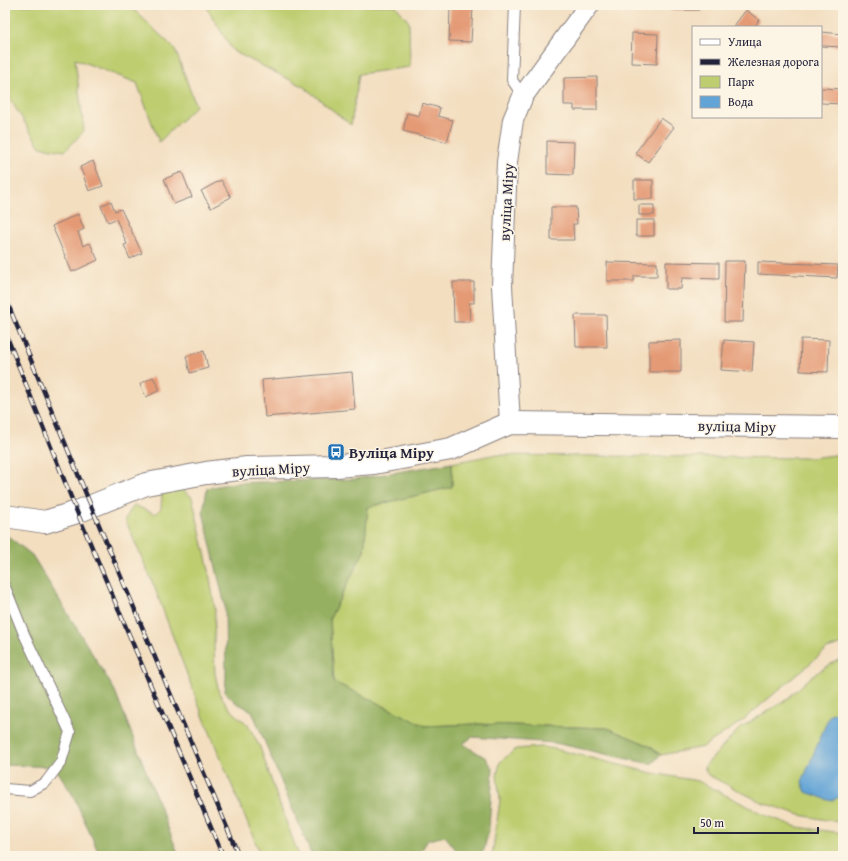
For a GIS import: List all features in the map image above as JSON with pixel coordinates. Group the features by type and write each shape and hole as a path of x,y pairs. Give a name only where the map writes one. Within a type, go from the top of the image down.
{"street":[{"name":"вуліца Міру","path":"510,423 502,286 507,162 513,120 523,96 589,5"},
{"name":"вуліца Міру","path":"5,516 45,522 77,512 146,484 206,473 247,468 336,466 374,463 451,450 510,423 843,427"}],"lane":[{"path":"515,5 512,80 523,96"},
{"path":"5,586 24,634 70,732 61,762 46,782 30,791 5,789"}],"green space":[{"path":"5,5 129,5 175,49 196,106 159,142 137,83 75,59 84,131 65,151 40,147 8,96 5,83"},
{"path":"205,5 395,5 409,22 410,67 359,74 351,125 304,87 233,51"},
{"path":"843,454 843,644 827,649 742,721 703,747 661,755 648,745 607,728 476,724 425,726 334,682 330,618 364,551 368,507 452,487 452,463 492,455 809,458"},
{"path":"452,463 452,487 368,507 364,551 330,618 334,682 425,726 476,724 607,728 648,745 661,755 651,764 555,743 472,737 463,744 486,758 493,769 489,828 484,850 479,856 461,856 445,836 428,840 421,851 415,856 312,856 252,711 235,702 225,692 225,606 203,512 207,488 233,483 355,479"},
{"path":"179,487 192,497 208,566 215,609 215,673 219,693 230,709 248,725 260,747 299,856 261,856 197,701 154,586 125,519 134,505 155,514 161,508 162,492"},
{"path":"5,534 32,555 115,691 179,856 100,856 74,797 55,767 5,765"},
{"path":"843,659 843,714 838,712 839,797 843,786 843,823 800,815 761,802 708,775 704,767 740,728 786,700 812,676 836,661"},
{"path":"541,747 555,749 652,773 698,781 765,815 797,827 843,833 843,856 492,856 500,800 497,776 500,762 516,749"}],"water":[{"path":"838,712 843,714 843,786 839,797 831,801 806,792 802,782 830,714"}],"building":[{"path":"672,5 699,5 699,10 672,10"},
{"path":"450,7 473,7 471,42 449,41"},
{"path":"746,10 759,20 755,26 734,26"},
{"path":"822,32 843,34 843,47 822,46"},
{"path":"632,33 658,34 657,64 631,63"},
{"path":"597,77 597,110 574,110 574,105 564,105 564,78"},
{"path":"822,88 843,89 843,104 822,103"},
{"path":"422,103 440,108 438,116 453,120 447,142 403,131 407,113 419,116"},
{"path":"661,118 674,127 648,162 635,153"},
{"path":"547,141 574,142 573,175 547,174"},
{"path":"93,161 103,186 89,191 80,167"},
{"path":"182,172 192,197 174,204 164,179"},
{"path":"221,180 231,197 211,208 201,191"},
{"path":"634,180 653,180 653,199 634,199"},
{"path":"111,201 115,211 121,209 142,253 130,259 124,245 127,244 116,219 108,222 101,206"},
{"path":"639,205 654,205 654,215 639,215"},
{"path":"551,207 576,207 577,224 573,224 574,240 551,240"},
{"path":"78,214 84,229 78,232 83,246 90,243 98,260 72,272 52,226"},
{"path":"636,220 654,220 654,236 636,236"},
{"path":"725,261 745,261 743,322 724,322"},
{"path":"607,262 657,263 657,276 634,276 634,281 607,281"},
{"path":"666,262 719,263 719,279 682,278 681,289 666,289"},
{"path":"758,262 838,265 837,278 758,274"},
{"path":"453,282 474,282 474,303 469,303 470,322 454,322"},
{"path":"575,315 606,315 607,347 576,347"},
{"path":"801,339 829,340 828,372 800,371"},
{"path":"681,340 681,372 649,372 649,341"},
{"path":"724,340 754,342 752,372 721,370"},
{"path":"204,351 208,368 190,373 186,356"},
{"path":"352,372 355,409 265,417 262,380"},
{"path":"153,377 160,390 146,397 140,384"}],"railway":[{"path":"5,297 91,506 239,856"},
{"path":"5,332 77,512 223,856"}],"place":[{"name":"Вуліца Міру","path":"336,452"}]}
